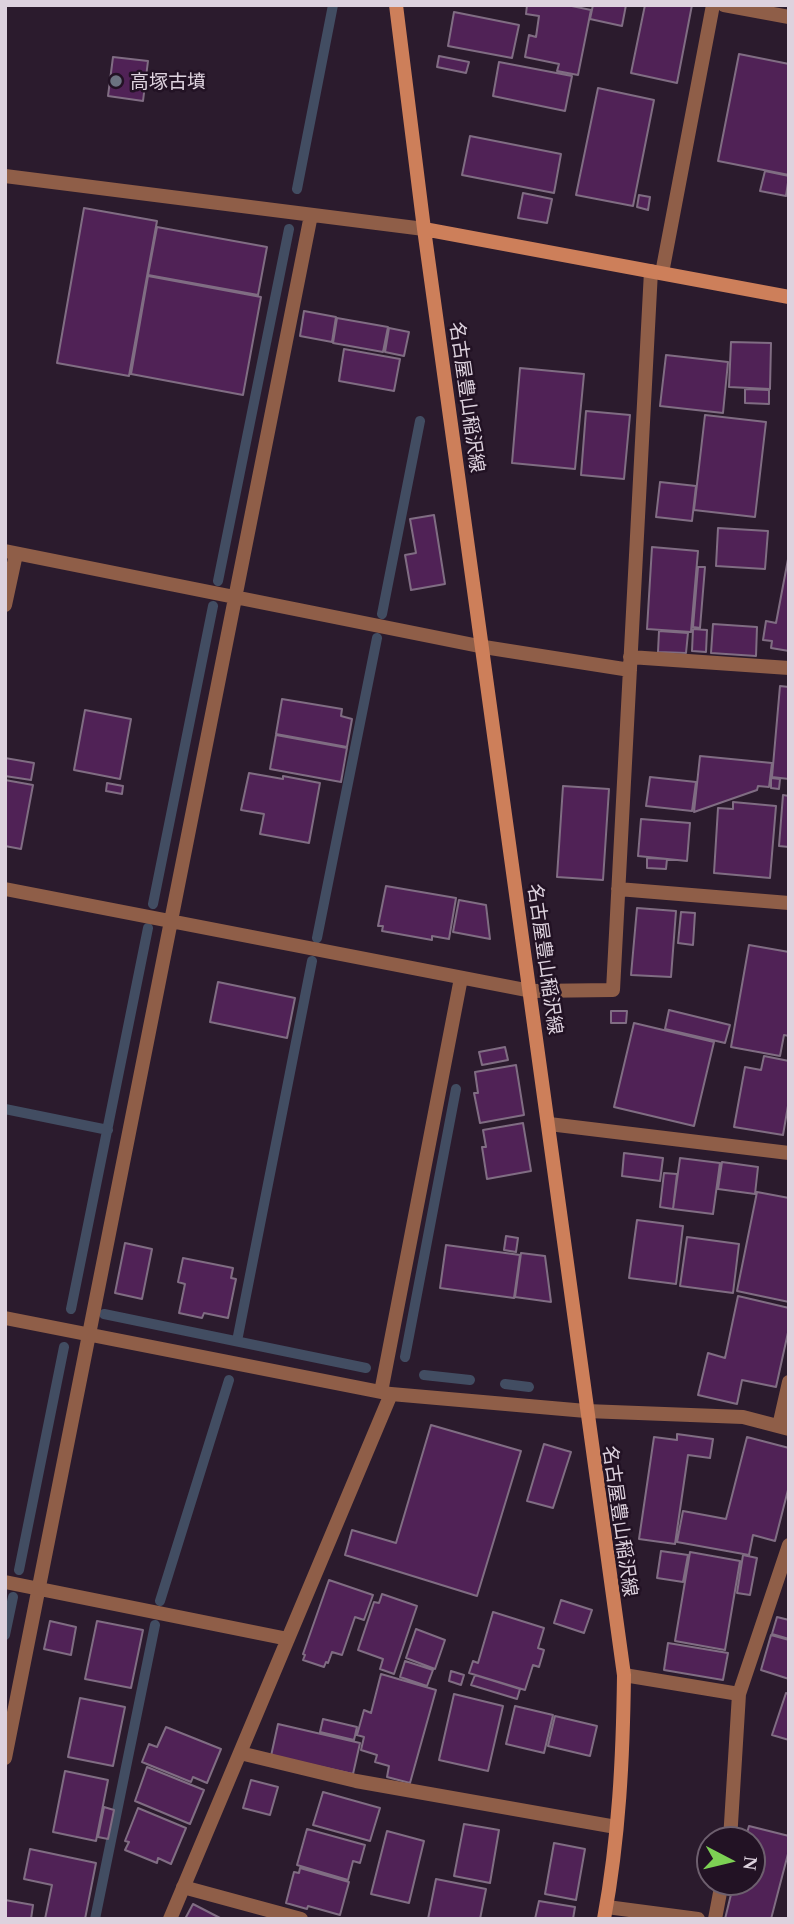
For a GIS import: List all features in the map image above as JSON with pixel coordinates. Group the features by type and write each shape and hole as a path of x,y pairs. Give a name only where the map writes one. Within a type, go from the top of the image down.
{"main road":[{"name":"名古屋豊山稲沢線","path":"396,5 624,1675 623,1761 606,1913"},
{"path":"425,229 789,297"}],"street":[{"path":"5,889 531,991 613,990 630,663 657,272 712,5"},
{"path":"724,5 789,18"},
{"path":"5,176 425,229"},
{"path":"5,1758 311,215"},
{"path":"5,606 11,552 484,647 630,663 789,668"},
{"path":"618,889 789,903"},
{"path":"170,1919 288,1639 386,1393 461,978"},
{"path":"549,1124 789,1153"},
{"path":"5,1318 386,1393 586,1411 743,1417 784,1427 789,1382"},
{"path":"731,1826 739,1694 789,1545"},
{"path":"5,1582 288,1639"},
{"path":"624,1675 739,1694"},
{"path":"240,1753 356,1781 617,1827"},
{"path":"183,1887 301,1919"},
{"path":"715,1919 719,1896"},
{"path":"606,1913 698,1919"}],"building":[{"path":"527,5 567,5 591,10 578,75 557,71 559,64 525,57 529,35 536,37 539,16 526,14"},
{"path":"593,5 626,5 622,26 590,19"},
{"path":"645,5 692,5 677,83 631,73"},
{"path":"454,12 519,25 512,58 448,46"},
{"path":"739,54 789,64 789,175 718,161"},
{"path":"439,56 469,62 466,73 437,67"},
{"path":"113,57 148,61 143,101 108,96"},
{"path":"499,62 572,76 565,111 493,96"},
{"path":"598,88 654,100 633,206 576,195"},
{"path":"470,136 561,154 554,193 462,175"},
{"path":"765,171 789,176 786,196 760,191"},
{"path":"523,193 552,199 547,223 518,218"},
{"path":"639,195 650,197 648,210 637,207"},
{"path":"84,208 157,221 129,376 57,363"},
{"path":"157,227 267,247 258,295 148,275"},
{"path":"148,276 261,297 243,395 131,374"},
{"path":"304,311 336,317 332,342 300,336"},
{"path":"337,318 388,327 383,352 333,343"},
{"path":"389,328 409,332 404,356 385,352"},
{"path":"731,342 771,343 770,389 729,387"},
{"path":"344,349 400,359 394,391 339,381"},
{"path":"666,355 728,362 723,413 660,406"},
{"path":"520,368 584,374 575,469 512,463"},
{"path":"745,389 769,390 769,404 745,403"},
{"path":"586,411 630,415 624,479 581,475"},
{"path":"705,415 766,422 755,517 694,510"},
{"path":"660,482 696,486 692,521 656,517"},
{"path":"434,515 445,584 411,590 405,555 416,553 410,519"},
{"path":"718,528 768,531 765,569 716,566"},
{"path":"652,547 698,551 691,632 647,629"},
{"path":"789,554 789,651 771,648 772,641 763,640 766,621 776,623"},
{"path":"698,567 705,567 700,628 693,627"},
{"path":"713,624 757,627 756,656 711,653"},
{"path":"693,629 707,630 706,652 692,651"},
{"path":"659,631 688,633 686,653 658,652"},
{"path":"780,686 789,687 789,779 772,777"},
{"path":"282,699 342,709 341,716 352,719 347,747 276,734"},
{"path":"85,710 131,719 120,779 74,770"},
{"path":"276,735 347,748 341,782 270,769"},
{"path":"700,756 772,763 769,787 758,786 757,790 694,812"},
{"path":"5,758 34,763 31,780 5,776"},
{"path":"249,773 320,783 309,843 260,834 264,814 241,810"},
{"path":"650,777 696,782 692,811 646,806"},
{"path":"771,778 780,779 779,789 771,788"},
{"path":"5,780 33,785 21,849 5,846"},
{"path":"107,783 123,786 122,794 106,791"},
{"path":"563,786 609,789 603,880 557,877"},
{"path":"783,795 789,796 789,847 779,846"},
{"path":"733,802 776,806 770,878 714,873 718,808 733,809"},
{"path":"641,819 690,823 687,861 638,856"},
{"path":"647,858 667,859 666,869 647,868"},
{"path":"386,886 456,898 449,939 432,936 432,940 382,931 383,926 378,926"},
{"path":"459,900 486,905 490,939 453,932"},
{"path":"637,908 676,911 671,977 631,975"},
{"path":"681,912 695,913 693,945 678,943"},
{"path":"749,945 789,952 789,1036 784,1035 780,1056 731,1047"},
{"path":"218,982 295,998 287,1038 210,1022"},
{"path":"669,1010 730,1025 725,1043 665,1029"},
{"path":"611,1011 627,1011 626,1023 611,1023"},
{"path":"634,1023 714,1042 694,1126 614,1107"},
{"path":"505,1047 508,1060 482,1065 479,1052"},
{"path":"764,1056 789,1061 789,1100 783,1135 734,1127 745,1067 761,1070"},
{"path":"516,1065 524,1115 480,1123 474,1093 478,1093 475,1072"},
{"path":"523,1123 531,1171 487,1179 482,1147 486,1147 483,1130"},
{"path":"624,1153 663,1158 660,1181 622,1176"},
{"path":"680,1158 720,1163 713,1214 673,1209"},
{"path":"722,1162 758,1167 755,1194 718,1189"},
{"path":"664,1173 677,1174 673,1209 660,1207"},
{"path":"757,1192 789,1198 789,1302 737,1291"},
{"path":"637,1220 683,1226 676,1284 629,1278"},
{"path":"506,1236 518,1238 516,1252 504,1250"},
{"path":"687,1237 739,1244 733,1293 680,1286"},
{"path":"125,1243 152,1249 142,1299 115,1293"},
{"path":"446,1245 520,1255 514,1298 440,1288"},
{"path":"521,1253 545,1256 551,1302 515,1297"},
{"path":"183,1258 233,1268 231,1278 236,1279 228,1318 204,1313 202,1318 179,1313 185,1284 178,1282"},
{"path":"738,1296 789,1308 789,1328 776,1387 742,1380 737,1404 698,1395 708,1353 725,1358"},
{"path":"431,1425 521,1451 477,1596 345,1555 352,1530 396,1543"},
{"path":"677,1434 713,1439 710,1458 688,1455 675,1544 639,1539 654,1437 677,1440"},
{"path":"747,1437 789,1448 789,1486 775,1541 753,1535 749,1555 677,1542 683,1511 726,1519"},
{"path":"544,1444 571,1452 553,1508 527,1501"},
{"path":"661,1551 688,1555 683,1582 657,1578"},
{"path":"690,1552 740,1561 725,1650 675,1641"},
{"path":"743,1555 757,1558 750,1595 737,1593"},
{"path":"329,1580 373,1595 364,1620 355,1617 342,1655 332,1652 324,1667 303,1660 303,1654"},
{"path":"382,1594 417,1606 394,1674 380,1669 383,1659 358,1650 374,1602 379,1603"},
{"path":"561,1600 592,1610 584,1633 554,1623"},
{"path":"493,1612 544,1628 538,1648 544,1650 539,1667 533,1665 525,1690 469,1673 473,1661 478,1663"},
{"path":"777,1617 789,1620 789,1639 772,1634"},
{"path":"50,1621 76,1627 71,1655 44,1649"},
{"path":"97,1621 143,1630 131,1688 85,1679"},
{"path":"416,1629 445,1640 435,1669 406,1658"},
{"path":"771,1635 789,1640 789,1679 761,1670"},
{"path":"668,1643 728,1653 723,1680 664,1670"},
{"path":"405,1661 433,1670 427,1686 400,1677"},
{"path":"451,1671 464,1675 461,1685 449,1681"},
{"path":"381,1674 436,1690 410,1783 387,1777 389,1766 375,1762 377,1755 361,1750 364,1737 357,1735 364,1710 371,1713"},
{"path":"475,1675 520,1689 517,1699 471,1685"},
{"path":"786,1693 789,1694 789,1740 772,1735"},
{"path":"454,1694 503,1706 488,1771 439,1760"},
{"path":"80,1698 125,1707 113,1766 68,1757"},
{"path":"515,1706 553,1715 544,1753 506,1744"},
{"path":"555,1716 597,1726 590,1756 548,1746"},
{"path":"323,1719 357,1727 354,1740 320,1732"},
{"path":"278,1724 360,1743 353,1774 271,1756"},
{"path":"166,1727 221,1749 207,1783 193,1777 191,1782 142,1762 149,1744 157,1747"},
{"path":"147,1767 204,1790 190,1824 135,1801"},
{"path":"65,1771 108,1780 96,1841 53,1832"},
{"path":"251,1780 278,1787 270,1815 243,1808"},
{"path":"323,1792 380,1808 370,1841 313,1825"},
{"path":"104,1807 114,1810 108,1839 98,1837"},
{"path":"138,1808 186,1828 171,1864 158,1858 157,1863 125,1850 129,1842 125,1841"},
{"path":"464,1824 499,1830 490,1883 454,1876"},
{"path":"307,1829 365,1845 360,1863 353,1861 348,1880 297,1865"},
{"path":"766,1830 789,1836 789,1850 771,1919 725,1919 731,1896 766,1896"},
{"path":"387,1831 424,1841 409,1903 371,1894"},
{"path":"554,1843 585,1849 576,1900 545,1894"},
{"path":"30,1849 96,1863 85,1919 45,1919 52,1885 24,1879"},
{"path":"300,1868 349,1882 340,1915 286,1903 294,1872 299,1873"},
{"path":"436,1879 486,1889 480,1919 428,1919"},
{"path":"5,1900 33,1905 31,1919 5,1919"},
{"path":"539,1901 575,1907 573,1919 535,1919"},
{"path":"193,1904 222,1919 185,1919"}],"waterway":[{"path":"297,189 333,5"},
{"path":"218,581 289,229"},
{"path":"382,614 420,421"},
{"path":"153,904 213,606"},
{"path":"317,938 377,638"},
{"path":"71,1309 148,928"},
{"path":"237,1341 312,961"},
{"path":"405,1357 456,1089"},
{"path":"5,1109 108,1130"},
{"path":"104,1314 366,1368"},
{"path":"19,1570 64,1347"},
{"path":"424,1375 470,1380"},
{"path":"160,1601 229,1380"},
{"path":"505,1384 529,1387"},
{"path":"5,1635 13,1597"},
{"path":"95,1919 155,1625"}],"place":[{"name":"高塚古墳","path":"116,81"}]}
